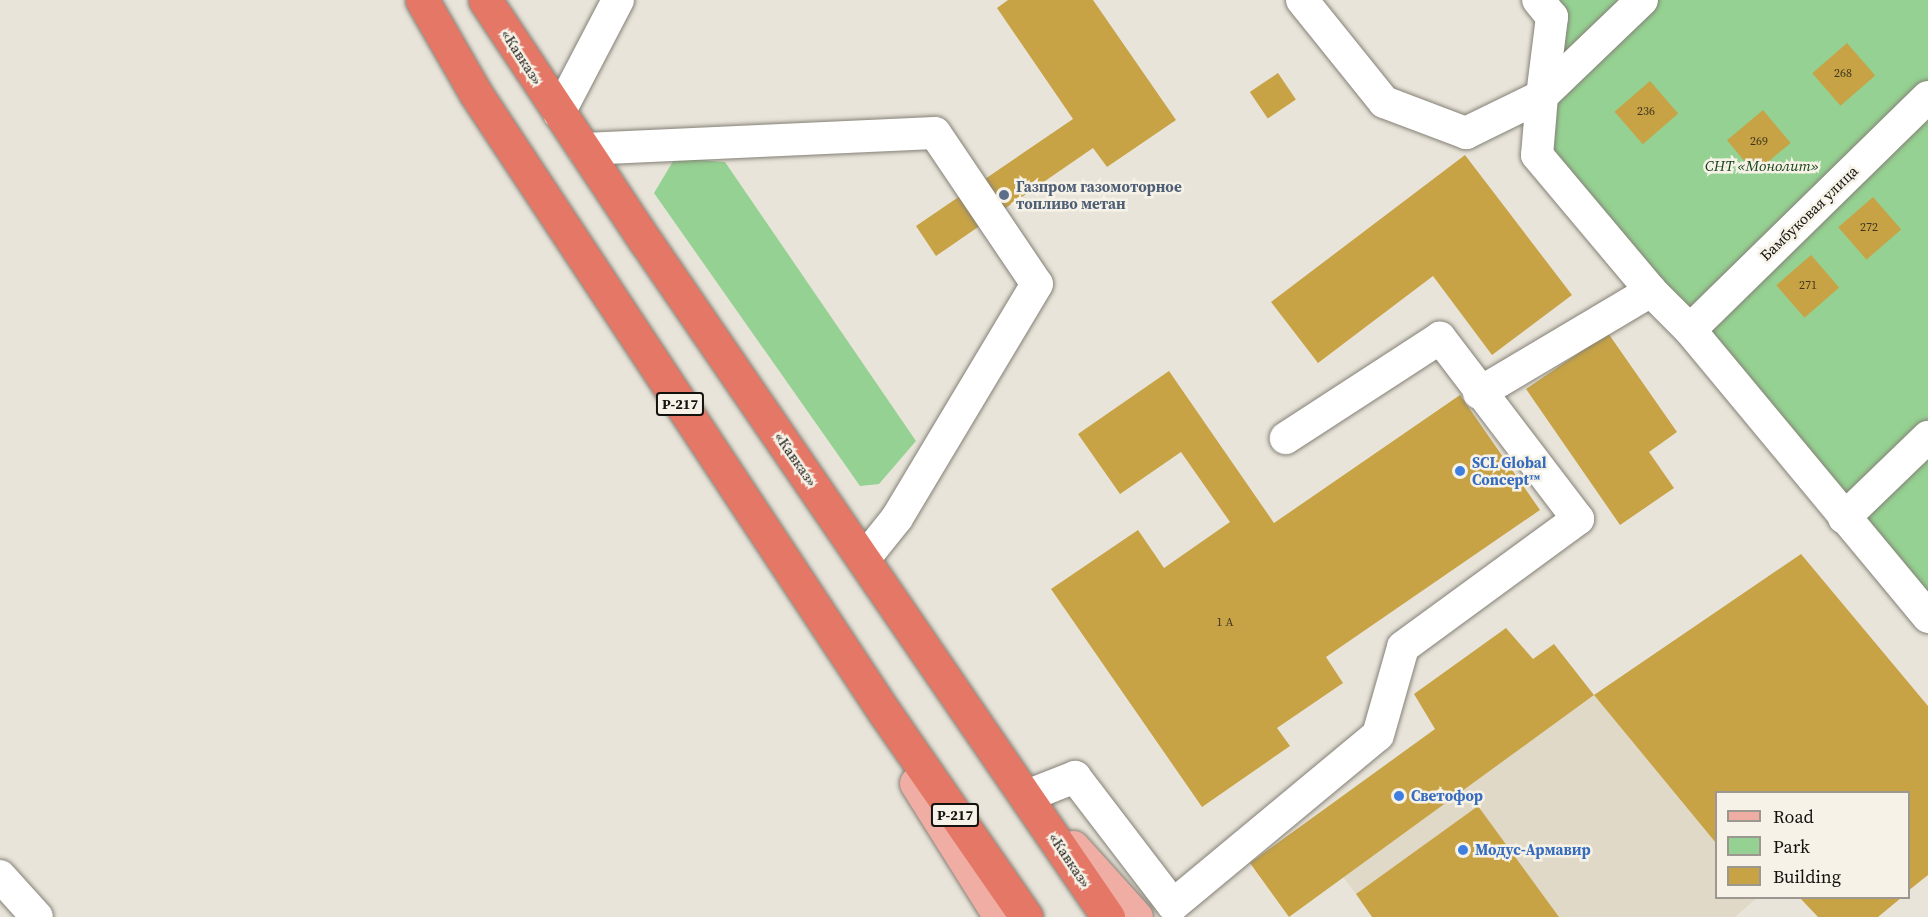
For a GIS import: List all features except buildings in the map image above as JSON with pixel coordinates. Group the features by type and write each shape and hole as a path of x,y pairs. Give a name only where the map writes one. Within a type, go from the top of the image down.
{"highway":[{"name":"Р-217","path":"422,0 476,94 885,713 1026,917"},
{"name":"«Кавказ»","path":"485,0 559,113 1028,796 1108,917"}],"main road":[{"path":"885,713 905,766 1000,917"},
{"path":"1028,796 1136,917"}],"street":[{"path":"559,113 618,0"},
{"path":"1302,0 1384,102 1466,133 1542,96 1642,0"},
{"path":"1538,0 1552,17 1537,155 1651,291 1690,330 1928,617"},
{"name":"Бамбуковая улица","path":"1690,330 1928,97"},
{"path":"584,149 935,133 1037,284 897,518 865,558"},
{"path":"1479,393 1651,291"},
{"path":"1028,796 1075,777 1173,904 1378,735 1403,647 1578,519 1479,393 1440,338 1286,438"},
{"path":"1844,518 1928,437"},
{"path":"0,876 37,917"}],"shaded area":[{"path":"1594,695 1715,842 1715,899 1756,899 1735,917 1559,917 1478,806 1356,894 1343,877"}],"green space":[{"name":"СНТ «Монолит»","path":"1538,0 1928,0 1928,617 1537,155"},
{"path":"675,158 725,162 916,441 879,484 860,486 654,193"}],"place":[{"name":"Газпром газомоторное топливо метан","path":"1004,195"},
{"name":"SCL Global Concept™","path":"1460,471"},
{"name":"Светофор","path":"1399,796"},
{"name":"Модус-Армавир","path":"1463,850"}]}
